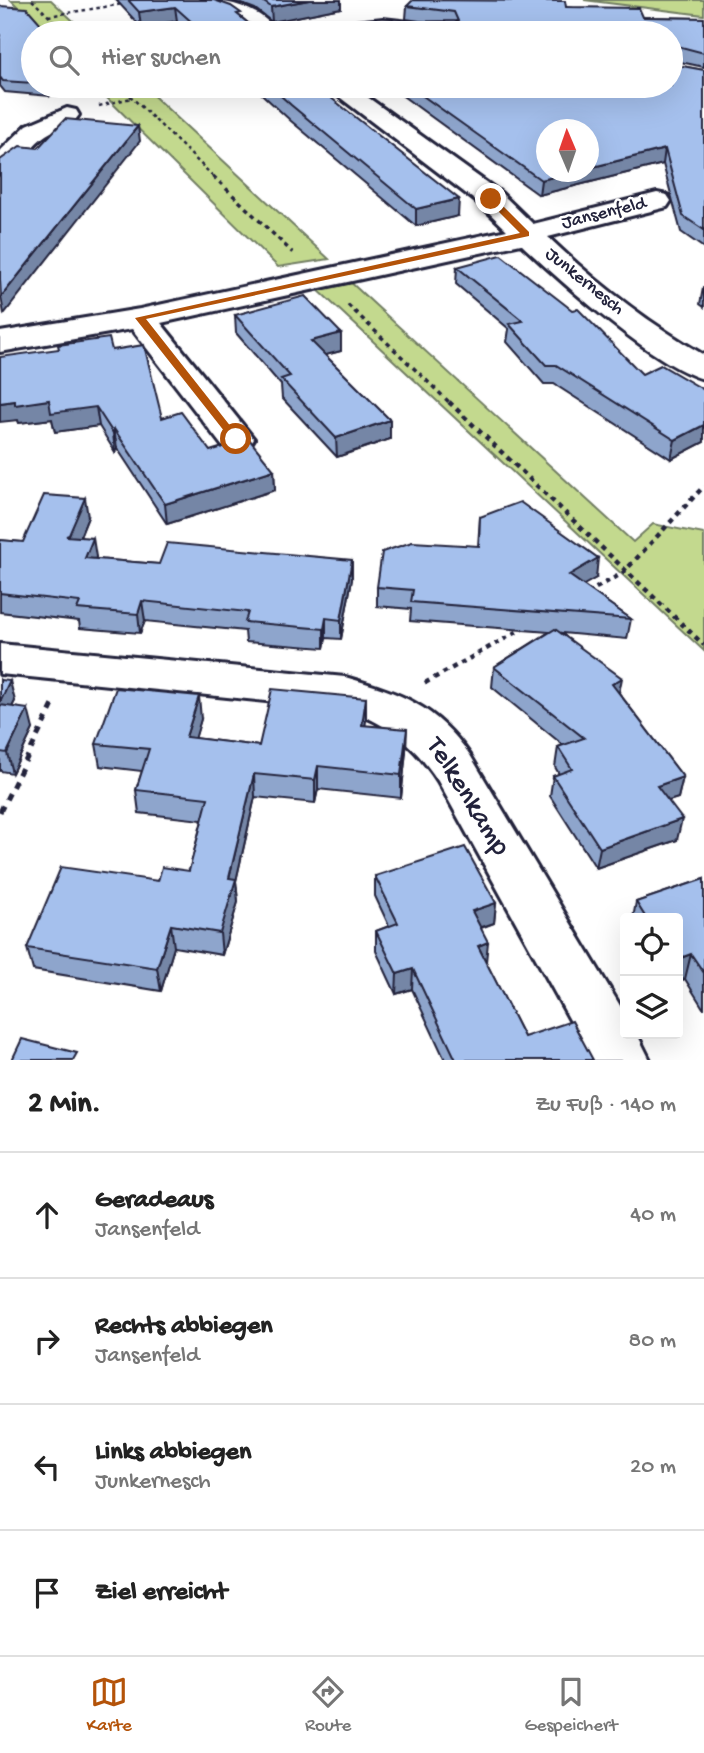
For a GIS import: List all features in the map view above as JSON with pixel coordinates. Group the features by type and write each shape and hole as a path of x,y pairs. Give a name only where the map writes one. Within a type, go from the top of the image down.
{"street":[{"path":"209,3 241,13 251,21"},
{"name":"Junkernesch","path":"353,98 491,199 559,264 663,345 704,369"},
{"path":"0,166 36,130 67,115"},
{"name":"Jansenfeld","path":"0,342 140,318 526,234 657,201"},
{"path":"140,318 236,439"},
{"name":"Telkenkamp","path":"0,659 345,693 386,705 416,721 441,747 622,1060"}],"path":[{"path":"32,0 53,21"},
{"path":"48,16 125,4"},
{"path":"132,98 704,645"},
{"path":"575,599 624,570 668,527 704,486"},
{"path":"386,705 528,626"},
{"path":"0,812 72,666"}],"green space":[{"path":"11,0 51,0 73,21 32,21"},
{"path":"584,0 704,0 704,15"},
{"path":"107,98 156,98 329,259 278,267"},
{"path":"347,279 633,542 653,524 704,534 704,651 315,287"}],"building":[{"path":"128,0 214,0 231,6 241,13 237,14 245,21 191,21 175,7 139,12"},
{"path":"261,0 309,0 271,7"},
{"path":"413,0 565,1 566,7 639,8 643,17 704,18 704,53 683,47 683,21 458,21 454,12 407,6"},
{"path":"0,6 27,8 38,21 21,21 21,82 3,81 0,77"},
{"path":"683,66 704,70 704,230 683,216 665,149 599,166 599,119 536,119 536,176 426,98 683,98"},
{"path":"283,98 331,98 459,199 416,209"},
{"path":"65,119 138,126 1,297 0,160 20,146 38,148"},
{"path":"501,255 572,310 578,309 642,374 661,365 704,390 704,425 675,440 556,365 546,365 509,324 523,321 457,267"},
{"path":"305,296 341,333 311,341 390,420 336,438 281,379 290,376 235,315"},
{"path":"109,338 112,350 144,345 162,418 181,412 210,451 249,439 274,470 165,504 96,407 51,413 49,400 15,405 15,401 0,403 0,357 59,349 58,345"},
{"path":"44,495 85,498 69,535 66,536 93,538 85,558 159,564 167,543 352,560 341,620 326,618 324,629 245,622 248,612 142,601 138,614 77,609 80,602 0,593 0,540 23,542"},
{"path":"520,502 598,558 569,575 631,619 411,602 413,590 377,587 382,552 412,542 479,546 480,517"},
{"path":"555,629 622,678 612,684 683,777 657,786 682,819 600,848 553,776 572,769 558,747 584,738 494,667"},
{"path":"0,680 10,681 0,702"},
{"path":"116,688 199,696 186,737 259,746 272,689 366,698 362,725 407,729 401,775 318,766 315,780 254,774 229,878 236,879 220,933 171,925 157,968 27,948 61,867 158,881 162,867 189,871 208,798 136,790 149,749 96,744"},
{"path":"0,705 28,709 7,753 0,752"},
{"path":"465,847 496,903 472,911 488,942 478,946 524,1037 572,1021 593,1060 456,1060 413,969 397,974 376,931 398,923 375,876"},
{"path":"704,879 704,973 691,954 683,957 683,913 643,913 636,902"},
{"path":"22,1039 77,1053 73,1060 12,1060"}],"route":[{"path":"236,439 140,318 526,234 491,199"}]}
